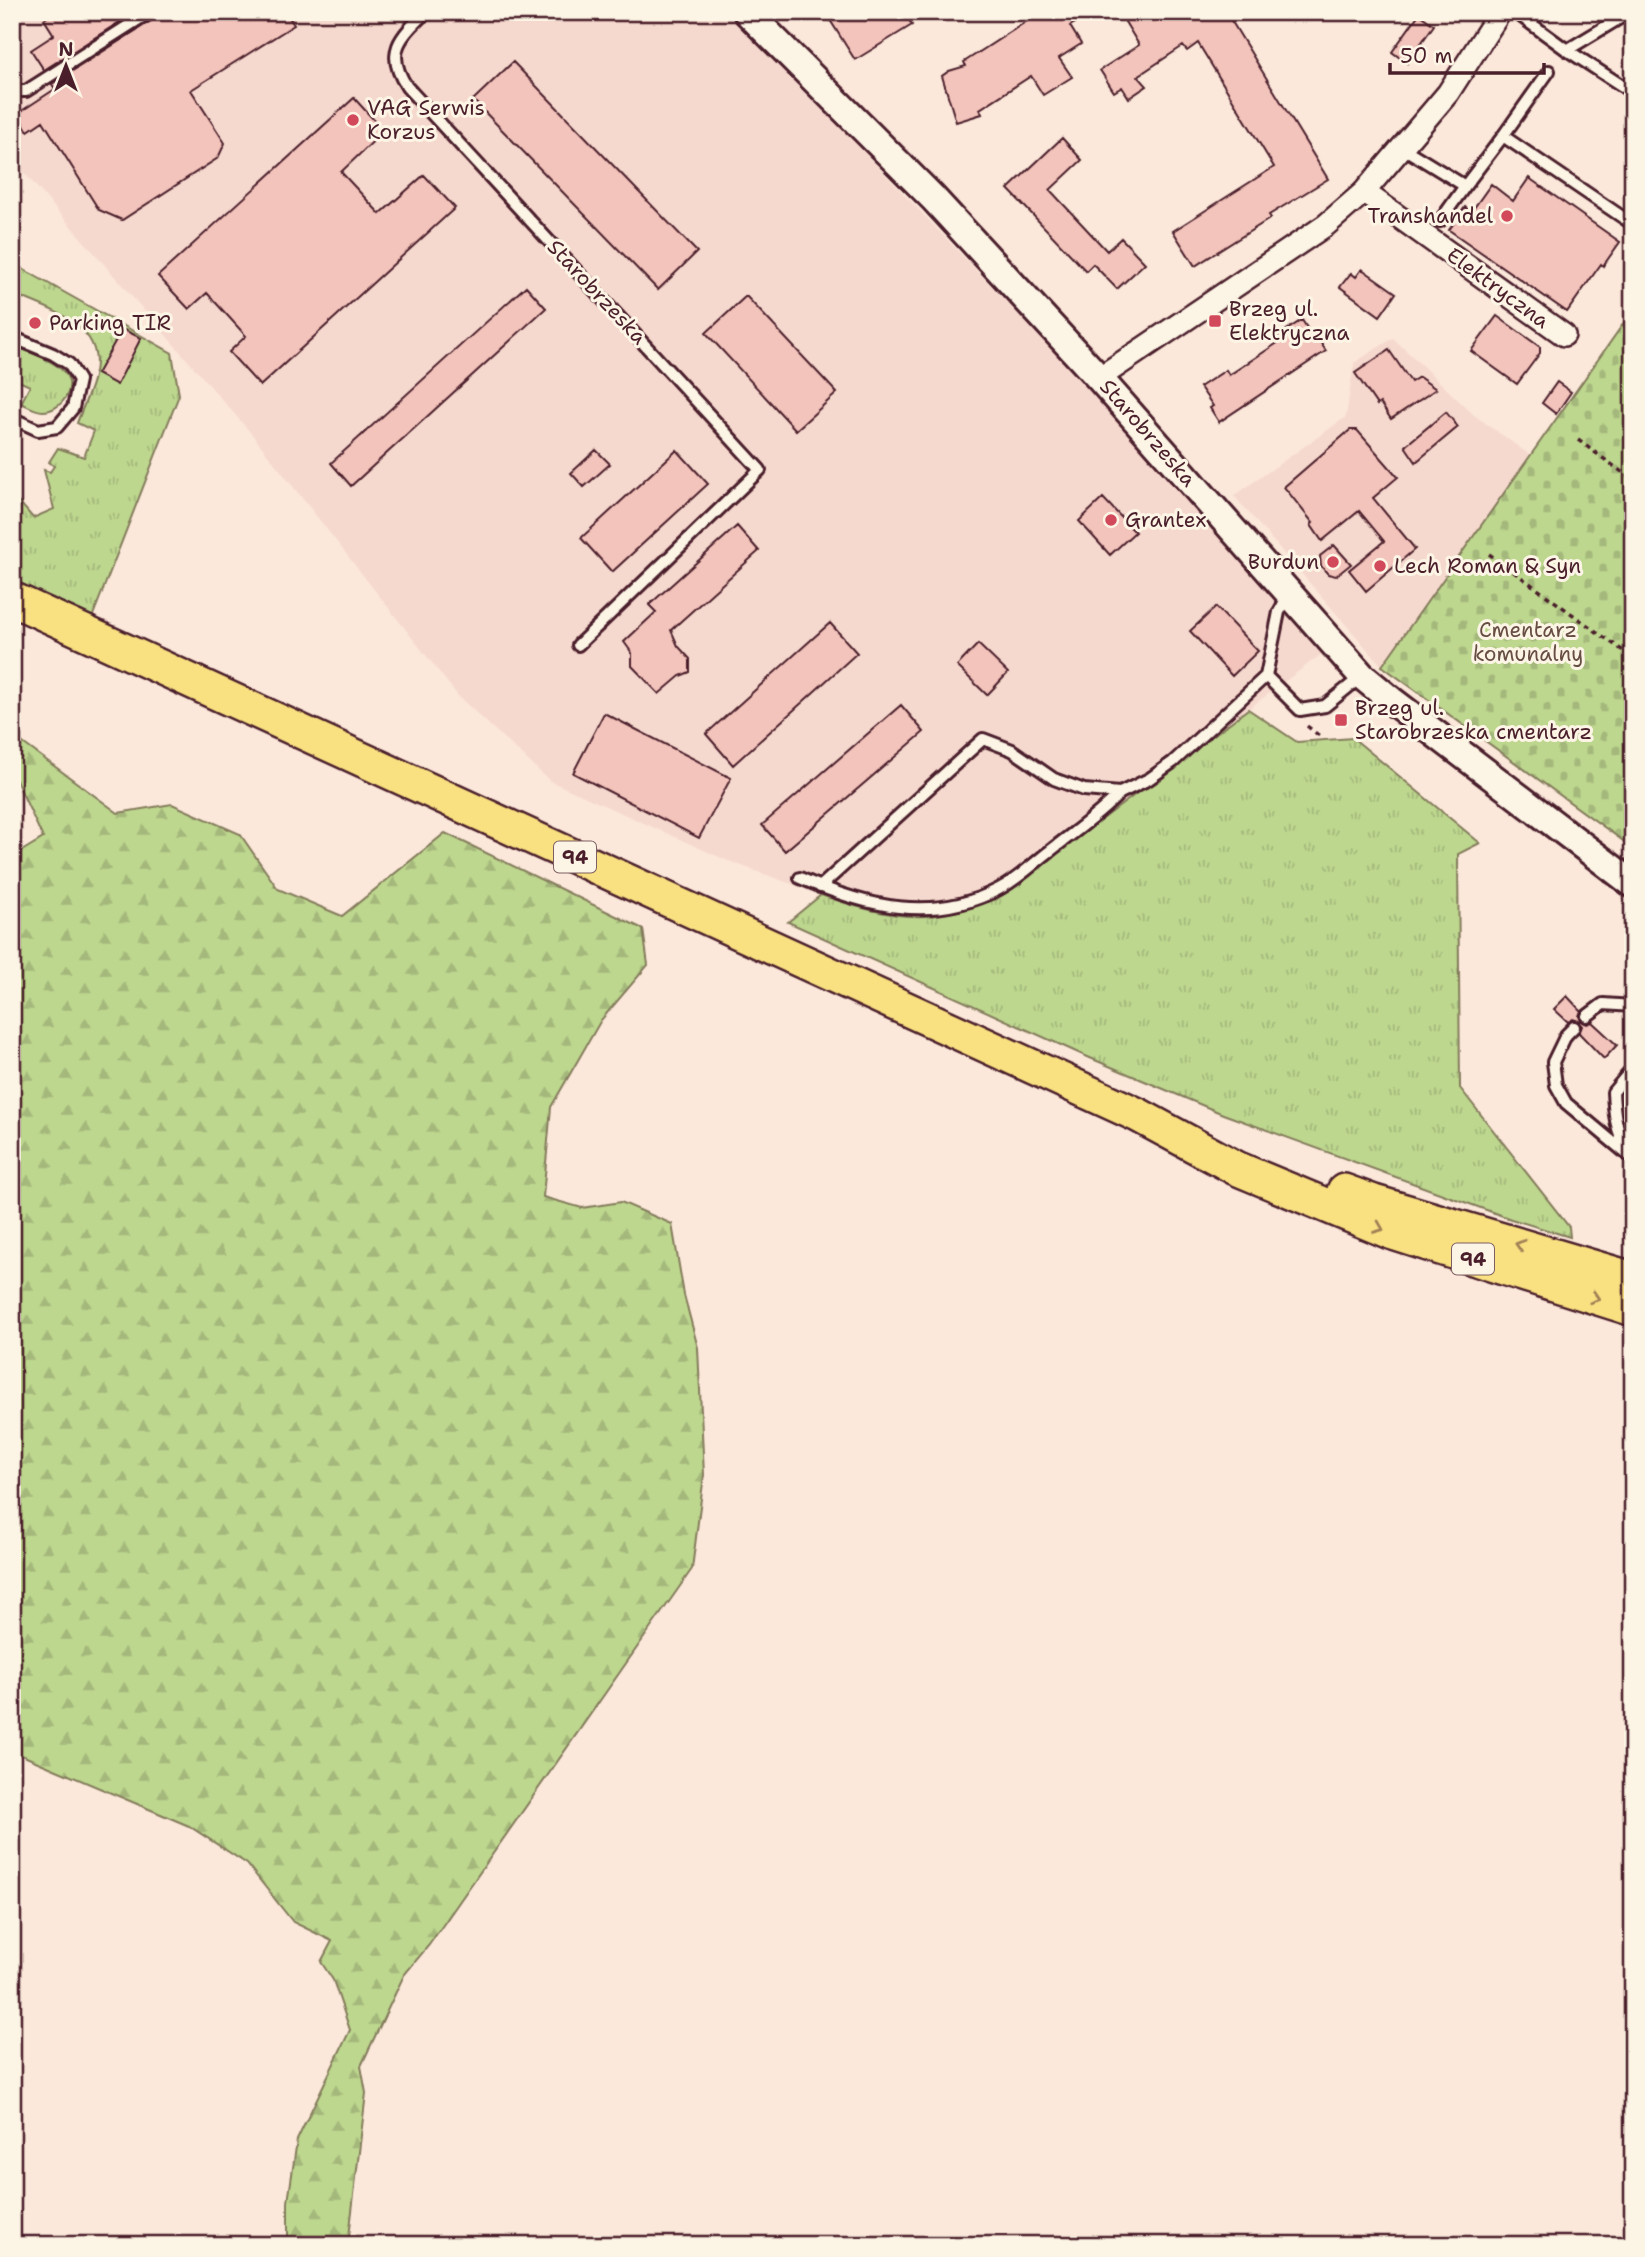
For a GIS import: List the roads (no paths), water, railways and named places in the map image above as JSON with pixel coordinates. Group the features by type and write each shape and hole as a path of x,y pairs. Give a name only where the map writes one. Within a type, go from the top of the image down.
{"main road":[{"name":"94","path":"12,599 1138,1115 1236,1168 1390,1232 1633,1308"},
{"name":"94","path":"1138,1115 1374,1202 1633,1279"}],"street":[{"name":"Starobrzeska","path":"747,12 933,198 1099,378 1362,676 1633,884"},
{"path":"1099,378 1326,225 1364,192 1448,93 1500,12"},
{"name":"Elektryczna","path":"1364,192 1564,335"}],"lane":[{"path":"12,91 26,91 150,12"},
{"name":"Starobrzeska","path":"426,12 404,33 396,49 396,64 407,87 760,470 578,645"},
{"path":"1516,12 1567,50 1633,93"},
{"path":"1567,50 1630,12"},
{"path":"1440,221 1549,71"},
{"path":"1503,136 1631,223"},
{"path":"1403,148 1465,186"},
{"path":"12,337 69,364 79,380 73,408 57,427 38,430 12,418"},
{"path":"800,878 862,902 900,908 940,908 974,901 1002,888 1104,809 1120,793 1149,779 1174,762 1266,676 1279,612 1289,594"},
{"path":"1266,676 1300,710 1325,706 1362,676"},
{"path":"820,887 983,739 1012,750 1054,779 1084,790 1120,793"},
{"path":"1587,1016 1603,1004 1633,1006"},
{"path":"1574,1027 1566,1035 1553,1062 1556,1085 1566,1103 1633,1159"},
{"path":"1633,1068 1613,1092 1619,1136 1633,1159"}],"place":[{"name":"VAG Serwis Korzus","path":"353,120"},
{"name":"Transhandel","path":"1507,216"},
{"name":"Brzeg ul. Elektryczna","path":"1215,321"},
{"name":"Parking TIR","path":"35,323"},
{"name":"Grantex","path":"1111,520"},
{"name":"Burdun","path":"1333,562"},
{"name":"Lech Roman & Syn","path":"1380,566"},
{"name":"Brzeg ul. Starobrzeska cmentarz","path":"1341,720"}],"park label":[{"name":"Cmentarz komunalny","path":"1528,642"}]}
